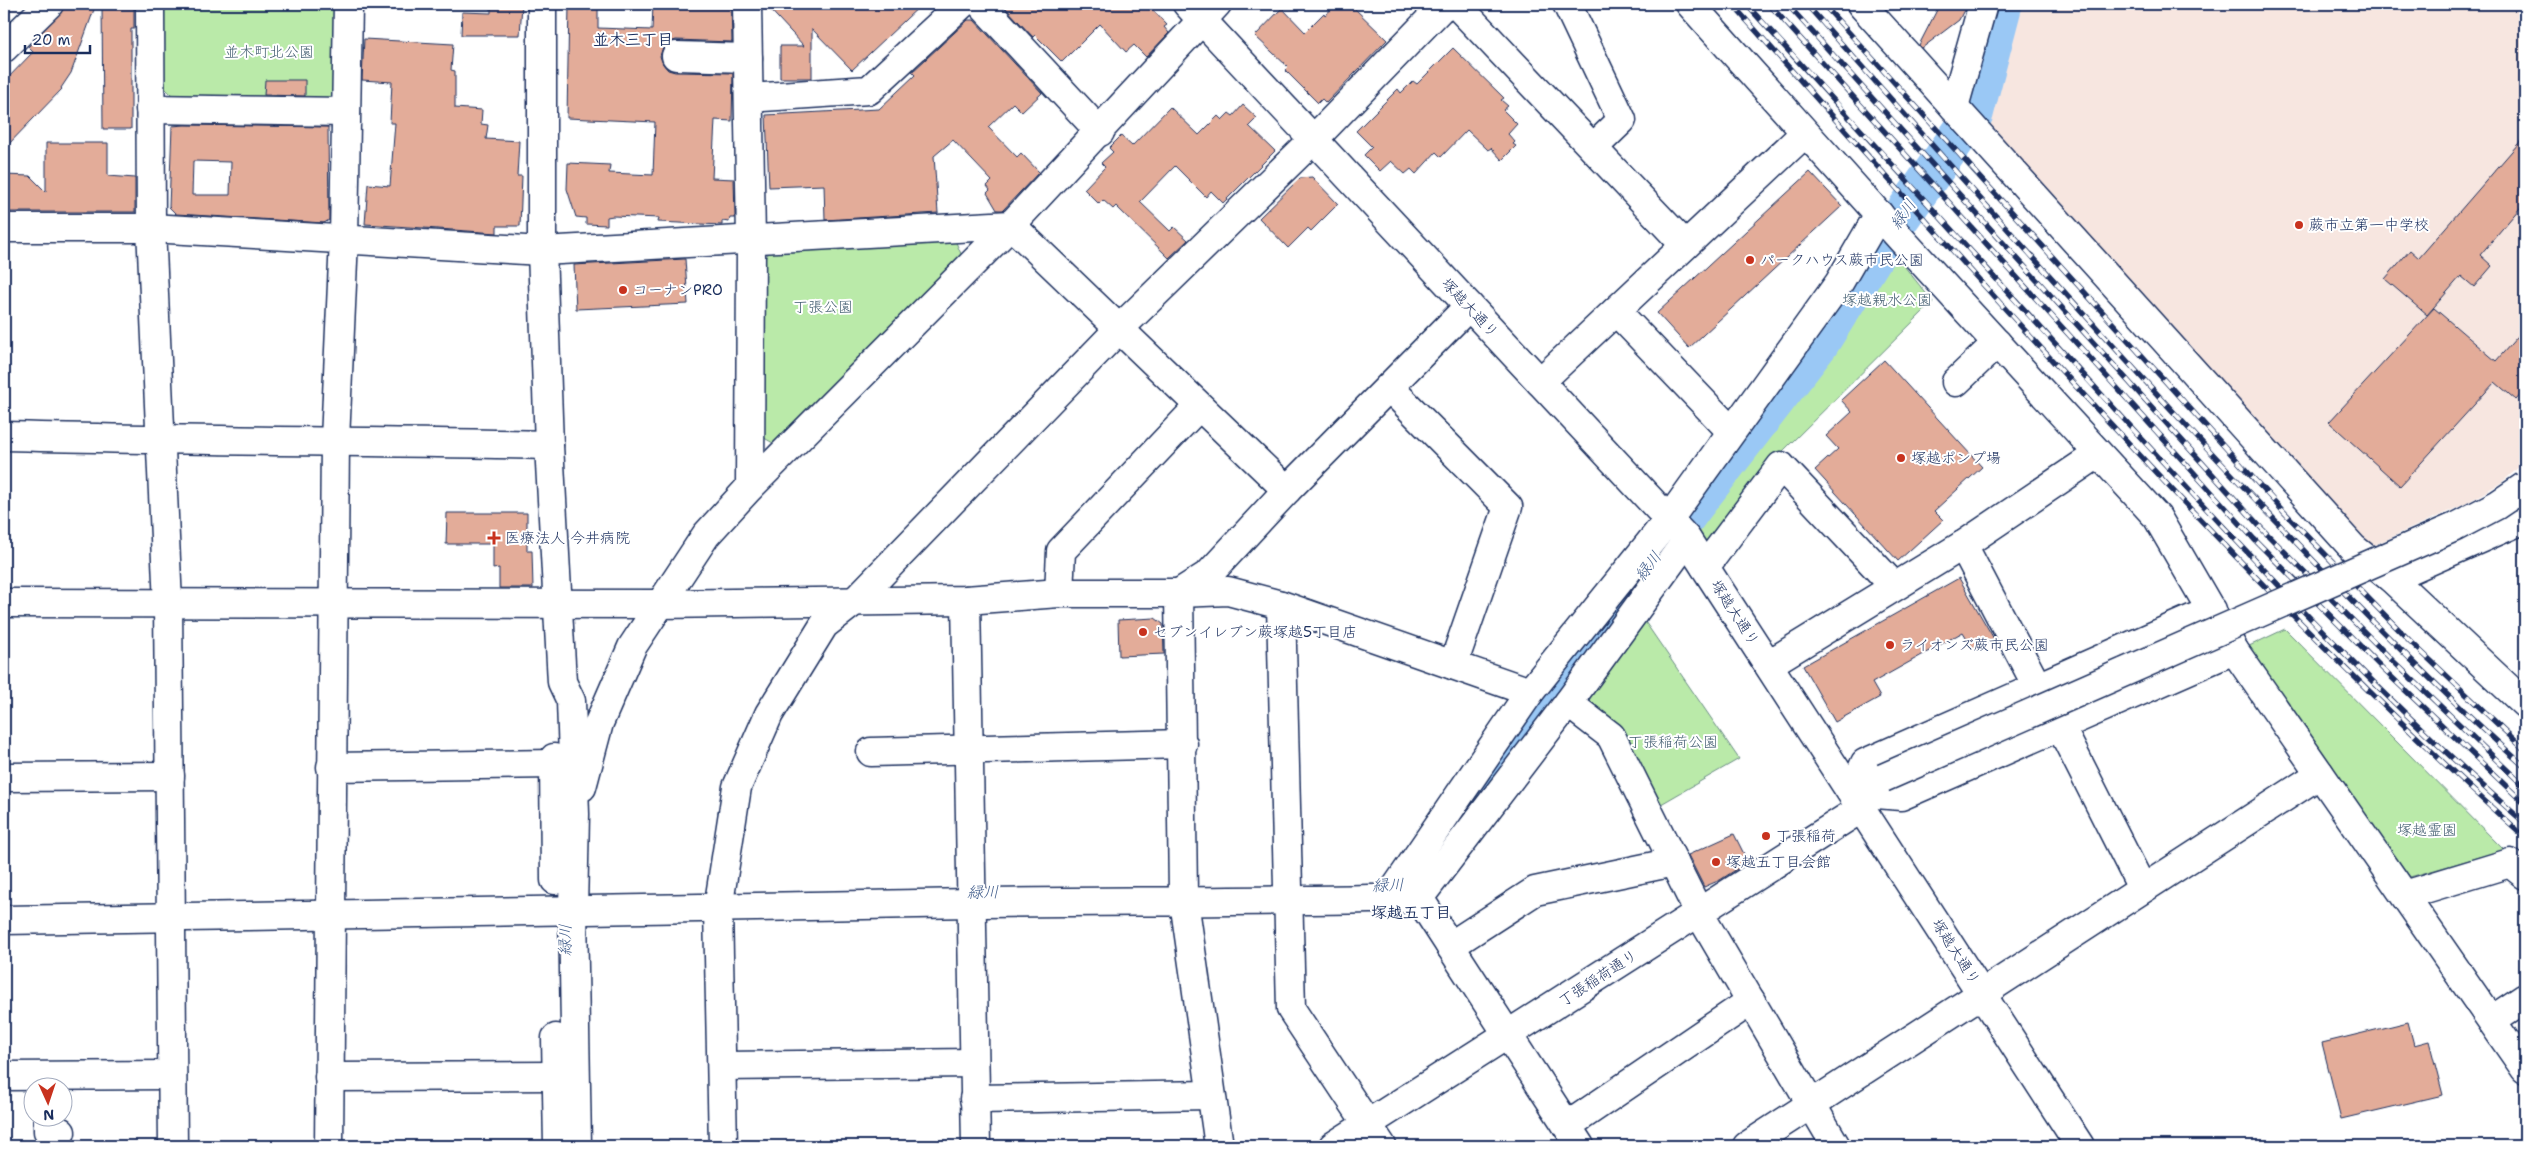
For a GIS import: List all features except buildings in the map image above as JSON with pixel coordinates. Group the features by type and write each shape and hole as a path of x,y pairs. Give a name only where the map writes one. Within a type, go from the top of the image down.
{"street":[{"path":"4,48 48,4"},
{"path":"150,4 151,228 168,604 173,1146"},
{"path":"329,1146 335,440 344,240 348,4"},
{"path":"542,4 542,250 549,446 562,682 571,701 575,814 567,908 557,1076 558,1146"},
{"path":"747,4 750,240 750,487"},
{"path":"749,98 869,90 962,4"},
{"path":"981,4 1100,132"},
{"path":"722,1146 719,901 737,788 769,714 824,625 855,601 1118,330 1313,140 1445,4"},
{"path":"1456,4 1685,246"},
{"path":"1567,4 1622,120 1593,148"},
{"path":"1690,4 1879,215 2158,517 2234,650 2525,1069"},
{"path":"1861,4 2347,540 2391,578 2525,704"},
{"path":"1954,108 1983,4"},
{"path":"575,814 599,723 632,647 706,534 1100,132 1202,9"},
{"name":"塚越大通り","path":"1202,9 1313,140 1678,529 1769,664 2080,1146"},
{"path":"676,56 748,58"},
{"path":"150,109 346,112"},
{"path":"1540,382 1805,133"},
{"path":"1419,898 1568,702 1678,529 1731,432 1840,284 1879,215"},
{"path":"4,228 151,228 542,250 1010,225 1198,408 1287,490"},
{"path":"1179,593 1209,574 1287,490 1469,306"},
{"path":"1616,311 1731,432"},
{"path":"1956,382 1997,344"},
{"path":"1389,387 1508,507 1453,665"},
{"path":"1059,593 1061,551 1198,408"},
{"path":"4,436 160,440 335,440 549,446"},
{"path":"1769,664 1963,544 2098,454"},
{"path":"1705,567 1781,466 1894,586"},
{"name":"丁張稲荷通り","path":"1333,1146 1374,1135 1508,1036 1699,914 1857,800 1883,778 2455,527 2497,505 2525,486"},
{"path":"2391,578 2525,520"},
{"path":"1388,898 1530,692 1678,529"},
{"path":"1963,544 2037,686"},
{"path":"4,603 659,604 966,600 1059,593 1228,591 1282,605 1530,692"},
{"path":"1179,593 1183,744 1183,890 1218,1146"},
{"path":"966,600 976,1146"},
{"path":"1282,605 1290,1009 1374,1135"},
{"path":"2212,610 1865,763 1857,800 1901,796 2234,650"},
{"path":"562,682 552,710 567,908 578,1146"},
{"path":"1568,702 1611,736 1699,914 1836,1146"},
{"path":"2060,726 2142,888"},
{"path":"871,752 969,751 1183,744"},
{"path":"331,767 555,764"},
{"path":"1746,1146 2320,774"},
{"path":"4,777 170,776"},
{"path":"1450,946 1535,891 1674,862"},
{"path":"2405,895 2510,863 2525,876"},
{"path":"4,920 330,917 719,901 1183,890 1419,898"},
{"path":"1419,898 1573,1136 1751,1002"},
{"path":"2492,1020 2525,998"},
{"path":"722,1066 974,1063"},
{"path":"72,1081 172,1075"},
{"path":"4,1076 22,1078"},
{"path":"329,1077 557,1076"},
{"path":"974,1099 1211,1095"}],"shaded area":[{"name":"蕨市立第一中学校","path":"2013,4 2525,4 2525,459 2515,471 2502,482 2465,504 2365,549 1983,127"}],"green space":[{"name":"並木町北公園","path":"161,4 337,4 338,91 325,102 176,99 164,87"},
{"name":"丁張公園","path":"954,238 962,256 773,443 759,435 760,266 772,248"},
{"name":"塚越親水公園","path":"1884,241 1933,302 1780,454 1706,547 1686,517 1820,343"},
{"name":"丁張稲荷公園","path":"1639,613 1739,759 1656,807 1575,702"},
{"name":"塚越霊園","path":"2285,629 2504,850 2410,877 2247,647"}],"waterway":[{"name":"緑川","path":"1417,876 1569,677 1694,506 1820,343 1884,241 1974,114 2003,4"}],"railway":[{"path":"1732,4 2020,325 2216,536 2420,740 2525,838"},
{"path":"1746,4 2250,556 2384,693 2477,781 2525,823"},
{"path":"1769,4 2254,539 2384,670 2525,804"},
{"path":"1787,4 2263,530 2392,660 2525,787"},
{"path":"1806,4 2180,419 2348,597 2435,683 2525,767"},
{"path":"1823,4 2283,511 2411,642 2525,750"}],"place":[{"name":"蕨市立第一中学校","path":"2299,225"},
{"name":"パークハウス蕨市民公園","path":"1750,260"},
{"name":"コーナンPRO","path":"623,290"},
{"name":"塚越ポンプ場","path":"1901,458"},
{"name":"医療法人 今井病院","path":"494,538"},
{"name":"セブンイレブン蕨塚越5丁目店","path":"1143,632"},
{"name":"ライオンズ蕨市民公園","path":"1890,645"},
{"name":"丁張稲荷","path":"1766,836"},
{"name":"塚越五丁目会館","path":"1716,862"}],"district":[{"name":"並木三丁目","path":"633,39"},
{"name":"塚越五丁目","path":"1411,912"}]}
